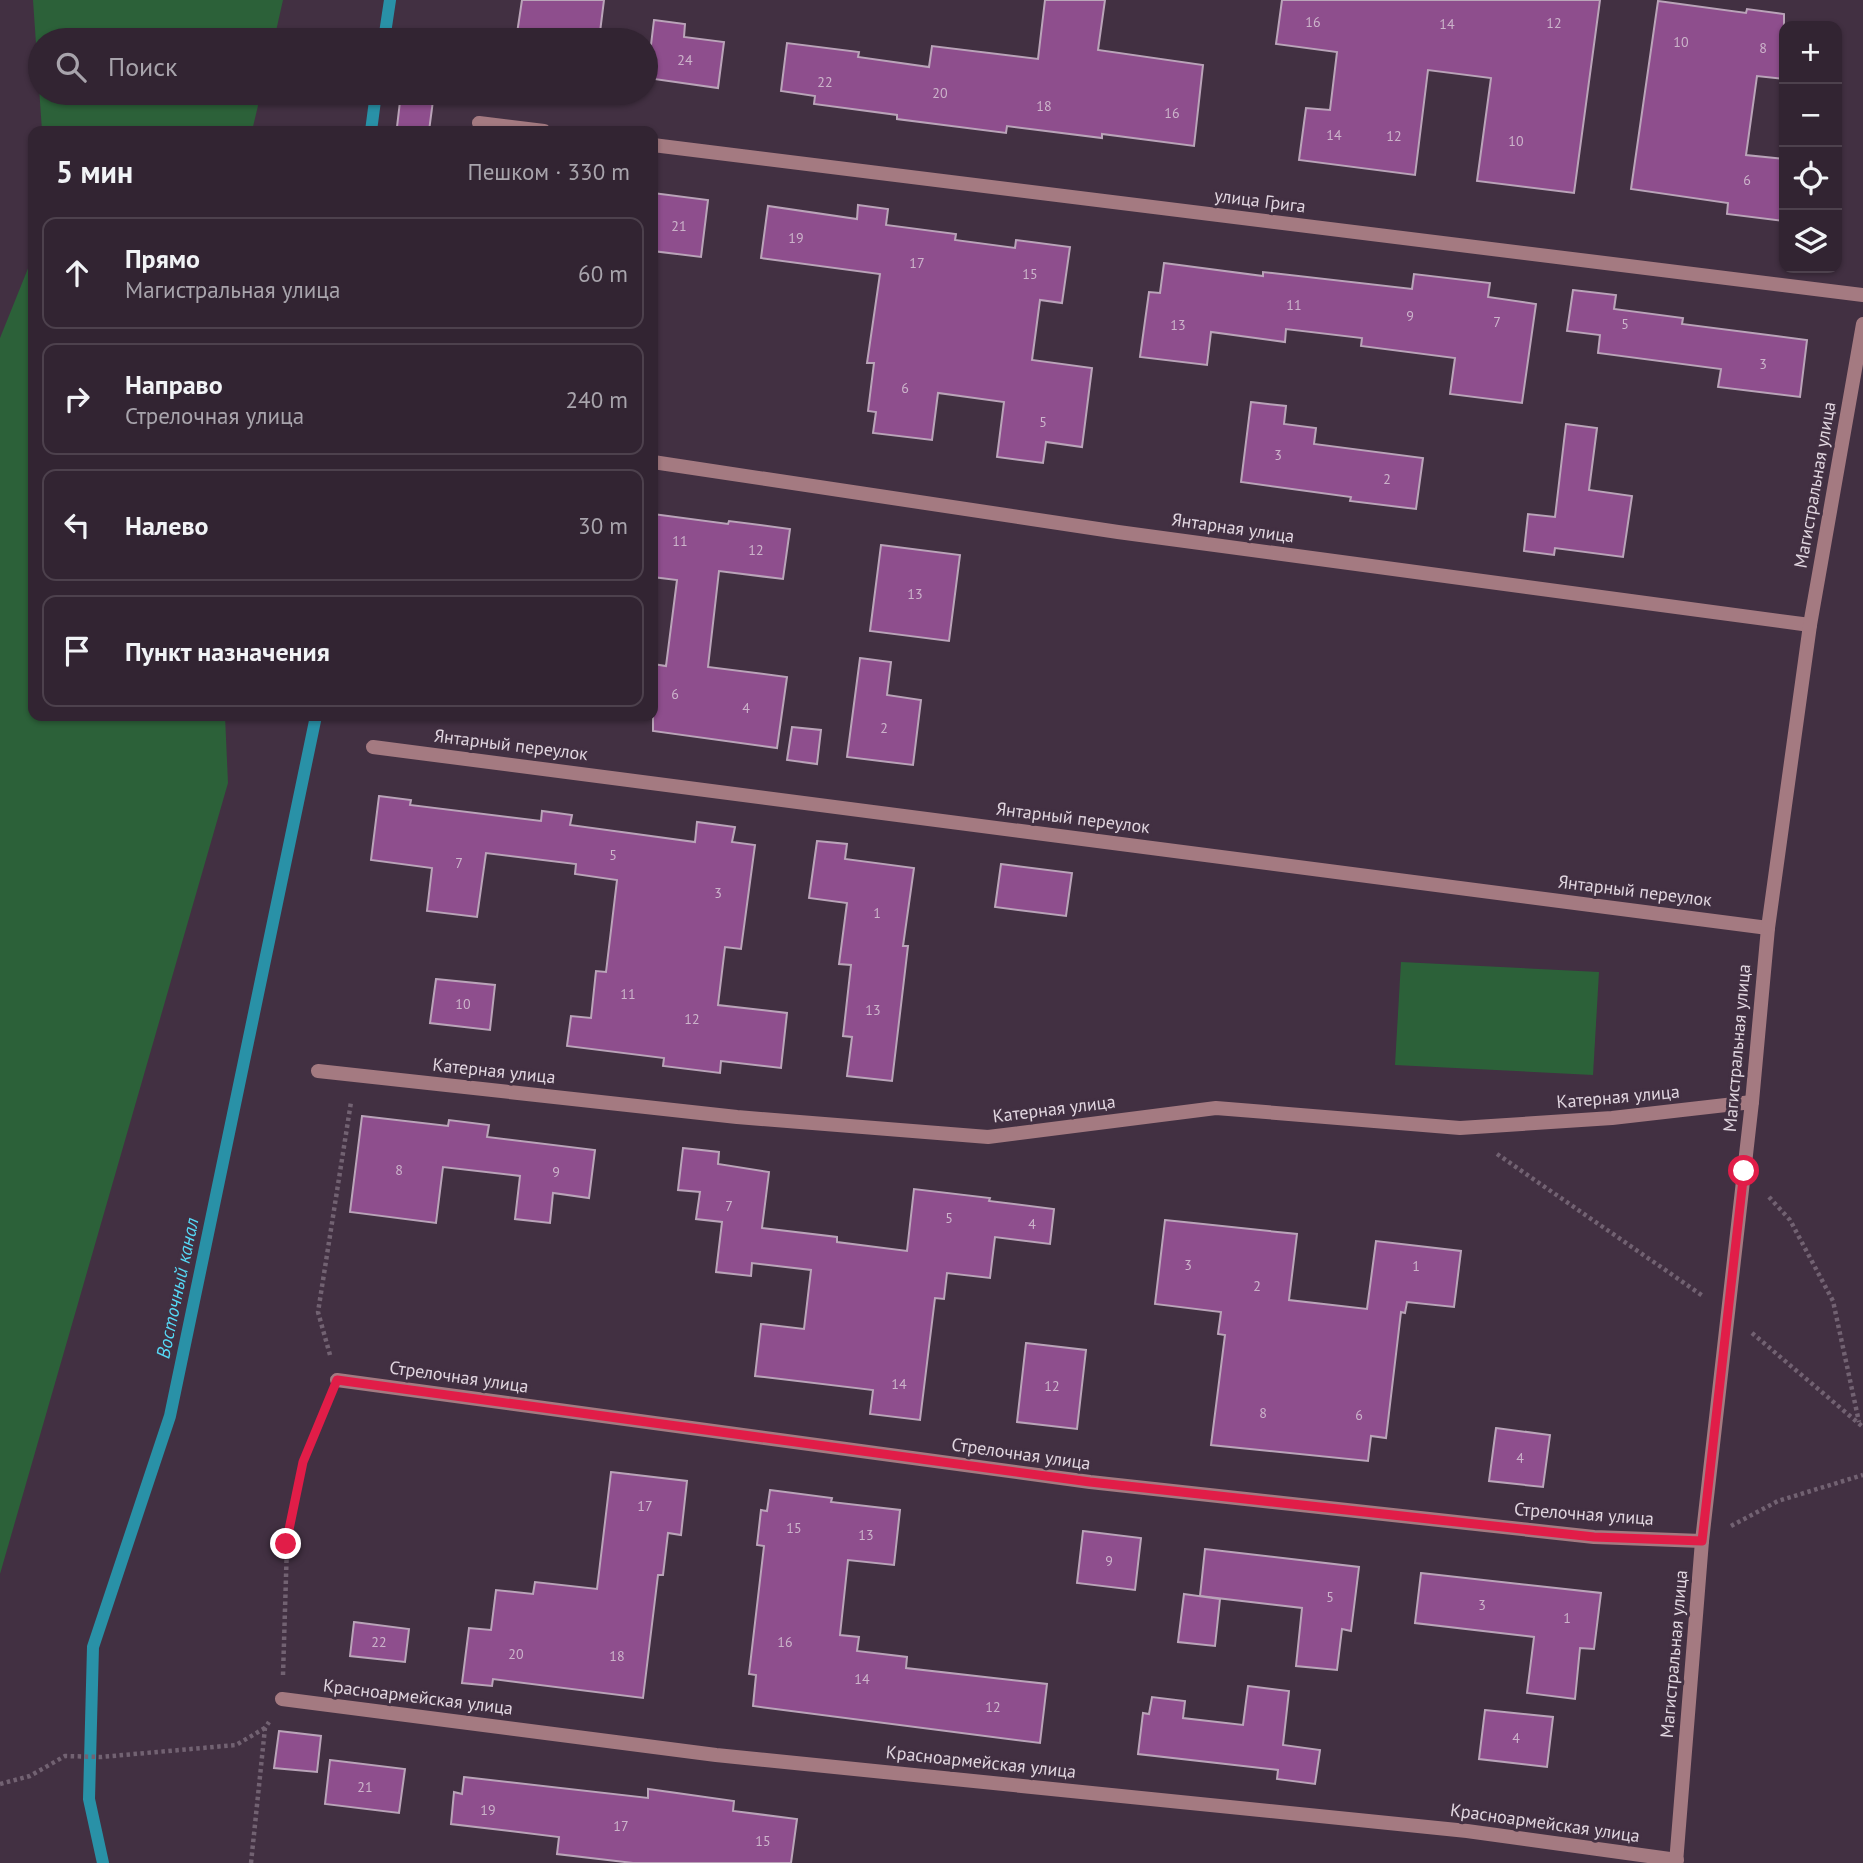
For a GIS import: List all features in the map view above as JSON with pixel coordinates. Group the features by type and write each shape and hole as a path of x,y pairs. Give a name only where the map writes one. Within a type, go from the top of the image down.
{"street":[{"path":"479,123 503,126"},
{"name":"улица Грига","path":"658,146 1863,295"},
{"name":"Магистральная улица","path":"1677,1862 1702,1541 1752,1102 1768,928 1810,625 1863,324"},
{"name":"Янтарная улица","path":"658,463 1118,532 1810,625"},
{"name":"Янтарный переулок","path":"373,747 1768,928"},
{"name":"Катерная улица","path":"318,1071 737,1117 988,1137 1216,1108 1460,1128 1612,1118 1752,1102"},
{"name":"Стрелочная улица","path":"337,1380 1090,1482 1594,1537 1702,1541"},
{"name":"Красноармейская улица","path":"282,1699 716,1755 1467,1831 1677,1862"}],"path":[{"path":"251,1863 265,1728 282,1699 286,1544 303,1462 337,1380 318,1312 355,1075"},
{"path":"1460,1128 1728,1313 1861,1425"},
{"path":"1744,1171 1790,1220 1833,1301 1861,1425"},
{"path":"1702,1541 1778,1501 1863,1475"},
{"path":"0,1784 30,1776 65,1756 101,1757 236,1745 265,1728"}],"green space":[{"path":"33,0 283,0 277,28 35,28"},
{"path":"40,105 258,105 253,126 42,126"},
{"path":"28,268 28,721 225,721 228,783 0,1574 0,338"},
{"path":"1401,962 1599,972 1593,1075 1395,1065"}],"building":[{"path":"522,0 604,0 600,28 518,28"},
{"path":"1045,0 1105,0 1098,50 1203,65 1194,146 1102,134 1102,138 1007,126 1006,133 897,119 897,115 814,104 815,96 781,91 787,43 859,52 858,57 929,67 932,46 1038,59"},
{"path":"1282,0 1600,0 1574,193 1477,181 1491,78 1428,70 1415,175 1299,160 1306,108 1330,110 1337,52 1276,44"},
{"path":"1658,1 1746,13 1747,9 1784,14 1784,21 1779,21 1779,78 1757,76 1746,155 1779,158 1779,220 1727,214 1728,203 1631,189"},
{"path":"654,20 685,24 684,37 724,42 718,88 658,80 658,28 653,28"},
{"path":"400,105 432,105 430,126 397,126"},
{"path":"658,194 708,200 701,257 658,252"},
{"path":"858,205 888,209 886,225 956,234 955,240 1015,248 1016,240 1070,247 1062,303 1040,300 1032,360 1092,368 1082,447 1046,442 1043,463 997,457 1004,402 938,393 932,440 873,433 876,412 868,411 874,363 867,363 880,274 761,258 768,206 857,219"},
{"path":"1164,263 1263,276 1263,272 1412,289 1414,274 1490,283 1488,297 1536,304 1522,403 1450,394 1455,358 1361,346 1362,338 1286,329 1285,342 1211,332 1207,365 1140,357 1149,292 1160,293"},
{"path":"1573,290 1616,295 1614,309 1683,318 1682,324 1807,340 1800,397 1718,387 1721,369 1598,353 1600,335 1567,331"},
{"path":"1251,402 1286,406 1284,424 1316,428 1314,444 1423,458 1416,509 1350,501 1351,497 1241,482"},
{"path":"1566,424 1597,428 1589,490 1632,496 1623,557 1555,548 1554,555 1524,551 1528,514 1555,517"},
{"path":"658,515 790,529 783,579 719,571 708,667 787,677 777,748 653,731 653,721 658,721 658,665 666,666 677,580 658,578"},
{"path":"881,545 960,555 949,641 870,631"},
{"path":"860,658 891,662 887,695 921,700 913,765 847,757"},
{"path":"792,727 821,730 817,764 787,760"},
{"path":"379,796 411,800 410,805 541,821 542,811 572,815 570,825 695,842 697,822 735,827 732,842 755,845 741,949 725,947 718,1005 787,1013 781,1068 721,1061 720,1073 663,1066 664,1058 567,1046 571,1016 591,1018 596,971 606,972 617,880 575,874 576,864 486,853 477,917 427,911 432,868 371,860"},
{"path":"817,841 847,844 845,859 914,868 903,946 908,946 892,1081 847,1076 852,1037 843,1036 851,965 839,964 847,903 809,898"},
{"path":"1001,864 1072,873 1066,916 995,907"},
{"path":"436,979 495,985 490,1030 430,1023"},
{"path":"362,1116 448,1126 449,1120 489,1125 487,1137 595,1150 589,1198 553,1193 550,1223 515,1219 520,1176 443,1167 436,1223 350,1212"},
{"path":"683,1148 719,1152 718,1164 769,1172 762,1228 837,1237 837,1242 907,1251 914,1189 1054,1209 1050,1244 995,1237 990,1278 947,1273 944,1299 935,1298 920,1420 870,1414 873,1390 755,1376 761,1324 804,1329 811,1270 752,1263 751,1276 716,1272 722,1222 696,1219 700,1192 678,1190"},
{"path":"1165,1220 1297,1234 1289,1300 1367,1309 1376,1241 1461,1251 1454,1307 1407,1302 1405,1313 1401,1312 1386,1438 1371,1436 1368,1461 1211,1445 1225,1335 1218,1334 1221,1312 1155,1304"},
{"path":"1026,1343 1086,1350 1077,1429 1017,1422"},
{"path":"1496,1428 1550,1435 1543,1487 1489,1481"},
{"path":"611,1472 687,1481 681,1535 668,1533 663,1575 658,1575 643,1698 493,1679 492,1686 462,1683 469,1628 491,1630 496,1590 533,1594 535,1582 597,1589"},
{"path":"770,1490 832,1498 831,1502 900,1510 894,1565 848,1560 840,1635 859,1637 857,1651 907,1657 906,1668 1047,1684 1040,1743 753,1706 756,1675 749,1674 764,1546 757,1545 761,1510 767,1511"},
{"path":"1083,1531 1141,1538 1135,1590 1077,1583"},
{"path":"1205,1549 1359,1567 1351,1631 1342,1629 1337,1670 1296,1666 1302,1608 1200,1596"},
{"path":"1421,1573 1601,1593 1594,1649 1580,1648 1575,1699 1527,1693 1534,1637 1415,1623"},
{"path":"1184,1594 1220,1599 1215,1646 1178,1642"},
{"path":"354,1622 409,1629 405,1662 350,1656"},
{"path":"1248,1686 1289,1691 1283,1745 1320,1750 1315,1784 1277,1779 1278,1770 1138,1754 1143,1713 1149,1714 1152,1697 1185,1701 1183,1718 1243,1725"},
{"path":"1485,1710 1553,1717 1547,1767 1479,1759"},
{"path":"279,1731 321,1736 317,1772 274,1768"},
{"path":"330,1760 405,1769 399,1813 325,1804"},
{"path":"464,1777 648,1798 648,1789 734,1801 733,1811 797,1819 791,1863 633,1863 557,1854 559,1837 451,1824 454,1792 462,1794"}],"waterway":[{"name":"Восточный канал","path":"386,28 390,0"},
{"name":"Восточный канал","path":"372,126 374,105"},
{"name":"Восточный канал","path":"103,1863 89,1799 93,1647 170,1416 315,721"}],"route":[{"path":"286,1544 303,1462 337,1380 1090,1482 1594,1537 1702,1541 1744,1171"}]}
